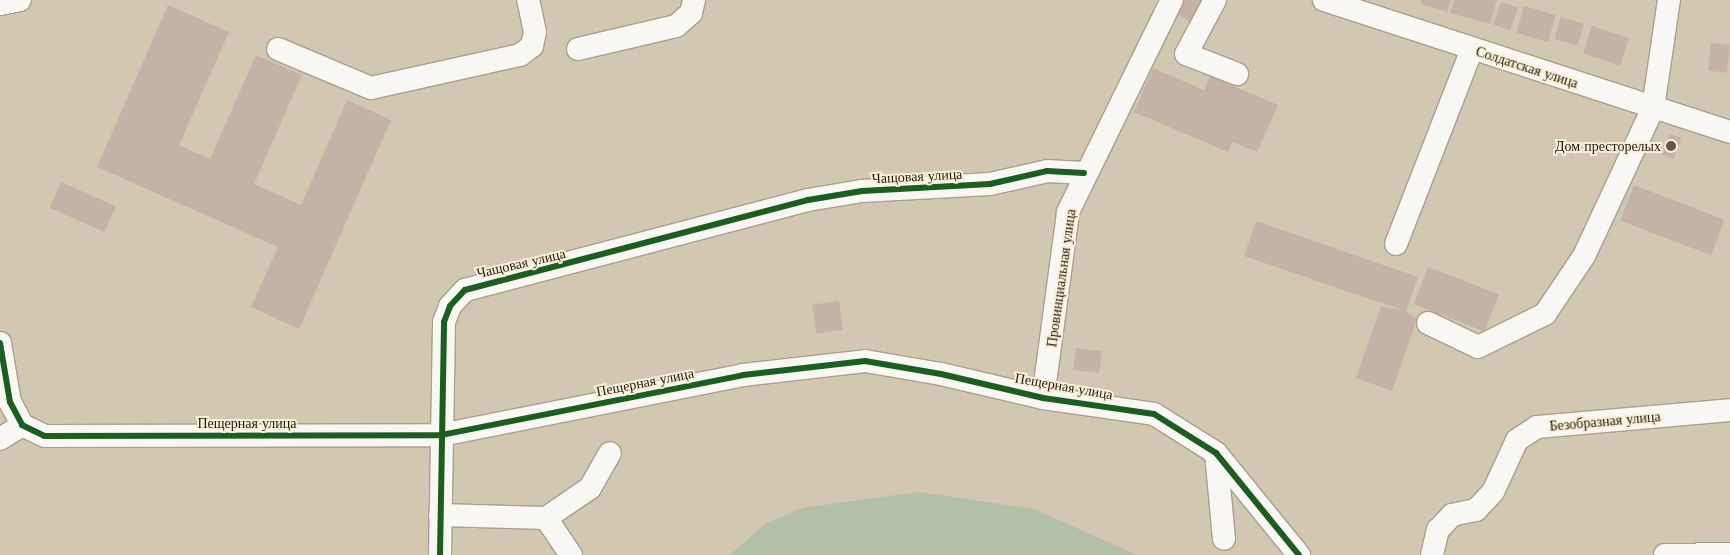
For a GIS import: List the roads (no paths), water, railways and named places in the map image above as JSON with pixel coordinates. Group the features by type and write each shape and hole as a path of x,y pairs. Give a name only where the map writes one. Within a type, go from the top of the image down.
{"street":[{"path":"0,4 20,0"},
{"path":"278,49 371,88 520,55 532,46 535,32 528,0"},
{"path":"578,48 676,26 691,13 694,0"},
{"name":"Провинциальная улица","path":"1043,398 1068,212 1084,173 1172,0"},
{"path":"1215,0 1186,54 1237,74"},
{"name":"Солдатская улица","path":"1324,0 1730,132"},
{"path":"1428,323 1478,348 1545,314 1584,256 1653,108 1669,0"},
{"path":"1396,244 1472,49"},
{"name":"Чащовая улица","path":"440,555 444,322 450,306 465,290 808,200 862,191 990,184 1047,171 1084,173"},
{"path":"0,343 10,402 22,425 0,439"},
{"name":"Пещерная улица","path":"22,425 44,436 441,435 743,375 865,362 1043,398 1154,414 1216,453 1299,555"},
{"name":"Безобразная улица","path":"1432,555 1438,530 1452,515 1476,510 1493,492 1518,440 1537,427 1730,410"},
{"path":"440,515 546,518 590,488 610,453"},
{"path":"1216,453 1224,539"},
{"path":"546,518 571,555"},
{"path":"1665,555 1730,554"}],"place":[{"name":"Дом престорелых","path":"1671,146"}]}
